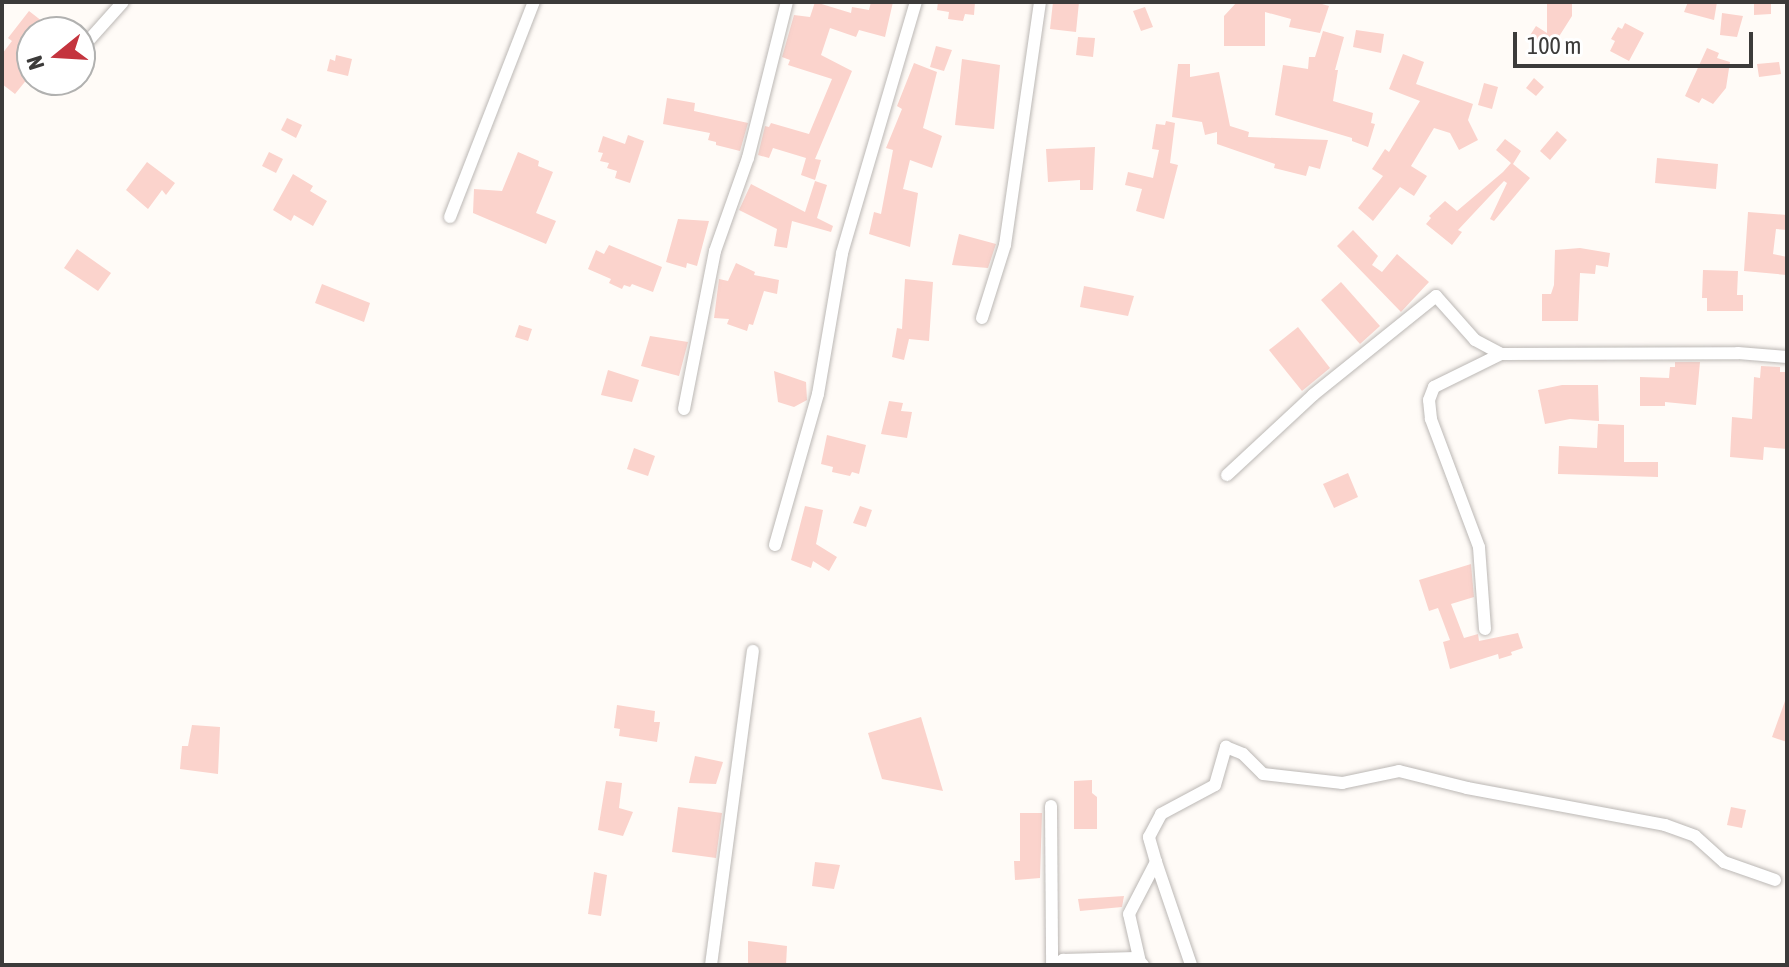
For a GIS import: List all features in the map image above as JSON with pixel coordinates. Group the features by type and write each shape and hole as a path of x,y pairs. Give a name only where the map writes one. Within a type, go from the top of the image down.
{"street":[{"path":"96,32 123,2"},
{"path":"450,217 534,2"},
{"path":"684,409 715,251 748,158 787,2"},
{"path":"775,545 818,394 842,253 916,2"},
{"path":"982,318 1005,245 1040,2"},
{"path":"1227,475 1313,395 1436,296 1475,340 1501,354"},
{"path":"1485,629 1479,547 1440,449 1429,400 1434,387 1501,354 1738,353 1787,357"},
{"path":"711,965 753,651"},
{"path":"1191,965 1149,837 1161,814 1215,785 1226,747 1243,754 1263,774 1342,783 1399,771 1467,788 1665,825 1695,836 1724,862 1775,880"},
{"path":"1051,806 1054,965 1063,960 1136,958 1141,964"},
{"path":"1141,964 1129,914 1156,862"}],"building":[{"path":"815,2 851,13 852,7 869,10 871,2 893,2 885,37 859,30 856,37 830,28 821,55 852,71 815,159 821,160 815,180 801,175 806,158 773,148 769,158 758,155 765,126 769,127 771,123 809,134 832,79 788,65 790,60 782,57 794,15 810,17"},
{"path":"938,2 975,2 974,15 965,14 963,21 948,19 949,12 937,10"},
{"path":"1053,2 1079,2 1076,32 1050,29"},
{"path":"1237,2 1315,2 1329,6 1320,33 1289,27 1291,19 1265,12 1265,46 1224,46 1224,16"},
{"path":"1547,2 1572,2 1572,16 1546,57 1546,49 1529,37 1536,26 1547,33"},
{"path":"1688,2 1717,2 1714,20 1684,12"},
{"path":"1754,2 1771,2 1771,14 1754,15"},
{"path":"1145,7 1153,27 1141,31 1133,11"},
{"path":"1722,13 1743,16 1737,37 1720,35"},
{"path":"1625,23 1644,33 1629,61 1610,51 1615,41 1611,39 1618,27 1622,29"},
{"path":"16,28 15,94 2,84 2,54 12,41 8,38"},
{"path":"1356,30 1384,34 1381,53 1353,47"},
{"path":"1323,31 1344,37 1335,70 1338,70 1333,101 1373,113 1371,123 1375,124 1368,147 1352,141 1352,138 1275,115 1283,65 1308,69 1309,57 1315,57"},
{"path":"1078,37 1095,38 1093,57 1076,55"},
{"path":"936,46 952,50 944,71 930,67"},
{"path":"1707,48 1719,53 1717,58 1730,62 1726,88 1713,104 1702,98 1699,103 1685,96"},
{"path":"1403,54 1424,62 1416,84 1473,104 1468,120 1478,140 1459,150 1450,133 1434,128 1411,166 1427,176 1414,196 1400,187 1373,221 1358,208 1383,176 1372,169 1385,149 1389,152 1420,101 1389,89"},
{"path":"336,55 352,59 348,76 327,71 330,59 335,61"},
{"path":"962,59 1000,65 994,129 955,125"},
{"path":"1779,62 1781,74 1759,77 1757,64"},
{"path":"914,63 937,72 923,128 942,136 932,168 910,160 903,189 918,193 910,247 869,234 874,212 881,214 893,150 886,148 902,109 897,106"},
{"path":"1178,64 1190,64 1190,77 1219,72 1230,126 1249,132 1248,137 1328,140 1320,169 1309,166 1306,176 1274,168 1275,164 1217,144 1217,132 1205,135 1202,122 1172,117"},
{"path":"1534,78 1544,87 1536,96 1526,88"},
{"path":"1484,83 1498,87 1492,109 1478,105"},
{"path":"667,98 695,103 694,111 748,123 740,151 716,145 716,142 708,140 710,133 663,124"},
{"path":"287,118 302,125 296,138 281,130"},
{"path":"1166,121 1175,123 1170,163 1178,165 1164,219 1136,211 1142,189 1125,185 1128,172 1153,178 1159,150 1152,149 1156,124 1165,125"},
{"path":"1557,131 1567,140 1550,160 1540,151"},
{"path":"628,135 644,141 630,183 615,178 617,171 607,168 609,163 600,161 603,153 598,152 603,136 625,144"},
{"path":"1505,139 1521,151 1513,164 1530,178 1494,221 1490,219 1507,183 1504,181 1458,230 1462,232 1452,245 1426,224 1431,218 1429,216 1445,201 1457,211 1503,172 1511,163 1496,150"},
{"path":"1095,147 1093,190 1080,190 1080,180 1048,182 1046,149"},
{"path":"269,152 283,159 276,173 262,166"},
{"path":"518,152 539,161 538,166 553,172 536,213 556,221 546,244 473,213 474,189 502,191"},
{"path":"1657,158 1718,164 1716,189 1655,183"},
{"path":"147,162 175,183 166,195 162,190 148,209 126,190"},
{"path":"293,174 313,186 310,191 327,201 313,226 294,215 291,221 273,210"},
{"path":"815,181 827,185 817,218 833,226 831,232 792,221 787,248 774,246 777,229 739,210 751,184 805,212"},
{"path":"1748,212 1787,215 1787,230 1776,229 1773,254 1787,257 1787,275 1744,271"},
{"path":"678,219 709,221 697,266 687,263 686,268 666,262"},
{"path":"1353,230 1378,256 1372,265 1382,272 1397,254 1429,282 1401,312 1337,246"},
{"path":"959,234 996,244 988,268 952,265"},
{"path":"609,245 662,267 653,292 632,284 630,287 624,285 622,289 609,283 611,279 588,269 596,250 604,254"},
{"path":"1580,248 1610,253 1608,267 1596,265 1595,274 1580,273 1578,321 1542,321 1542,294 1551,294 1554,285 1555,250"},
{"path":"77,249 111,273 98,291 64,268"},
{"path":"736,263 755,272 754,275 779,280 777,294 764,291 753,325 749,324 747,331 727,324 729,319 714,318 719,279 728,281"},
{"path":"1703,270 1738,271 1737,295 1743,295 1743,311 1707,311 1707,298 1702,298"},
{"path":"905,279 933,282 929,341 909,339 904,360 892,357 897,328 902,329"},
{"path":"1341,282 1380,326 1360,344 1321,300"},
{"path":"322,284 370,303 364,322 315,303"},
{"path":"1084,286 1134,296 1128,316 1080,307"},
{"path":"519,325 532,329 528,341 515,337"},
{"path":"1298,327 1330,368 1302,391 1269,350"},
{"path":"650,336 688,342 679,376 641,366"},
{"path":"1675,362 1700,362 1696,405 1665,402 1665,406 1640,406 1640,377 1669,378 1670,367 1675,367"},
{"path":"1761,366 1780,367 1780,372 1787,372 1787,449 1764,447 1763,460 1730,457 1732,417 1752,419 1754,377 1760,378"},
{"path":"608,370 639,380 632,402 601,395"},
{"path":"774,371 806,382 807,400 794,407 778,402"},
{"path":"1562,385 1598,385 1599,421 1570,419 1545,424 1538,390"},
{"path":"889,401 903,403 901,411 912,412 907,438 881,434"},
{"path":"1598,424 1624,425 1624,462 1658,462 1658,477 1558,474 1559,446 1597,448"},
{"path":"827,435 866,445 859,474 852,472 850,476 832,472 833,467 821,464"},
{"path":"634,448 655,456 648,476 627,469"},
{"path":"1348,473 1358,497 1334,508 1323,484"},
{"path":"805,506 823,510 816,544 837,557 829,571 813,561 811,568 791,560"},
{"path":"860,506 872,510 866,527 853,523"},
{"path":"1471,564 1474,597 1451,604 1464,638 1478,634 1479,641 1518,633 1523,648 1499,659 1498,654 1450,669 1443,642 1450,640 1438,608 1429,611 1419,580"},
{"path":"1787,701 1787,742 1772,737"},
{"path":"617,705 655,711 654,722 660,722 657,742 619,736 620,729 614,728"},
{"path":"921,717 943,791 882,779 868,733"},
{"path":"192,725 220,727 218,774 180,769 182,746 188,746"},
{"path":"695,756 723,762 716,784 689,783"},
{"path":"1092,780 1092,793 1097,797 1097,829 1074,829 1074,781"},
{"path":"606,781 622,783 619,808 633,812 623,836 598,830"},
{"path":"678,807 722,813 716,858 672,852"},
{"path":"1731,807 1746,810 1742,828 1727,825"},
{"path":"1020,813 1042,813 1040,878 1015,880 1014,861 1020,861"},
{"path":"815,862 840,865 834,889 812,886"},
{"path":"594,872 607,875 601,916 588,914"},
{"path":"1124,896 1122,907 1080,911 1078,899"},
{"path":"748,941 787,946 786,965 748,965"}]}
